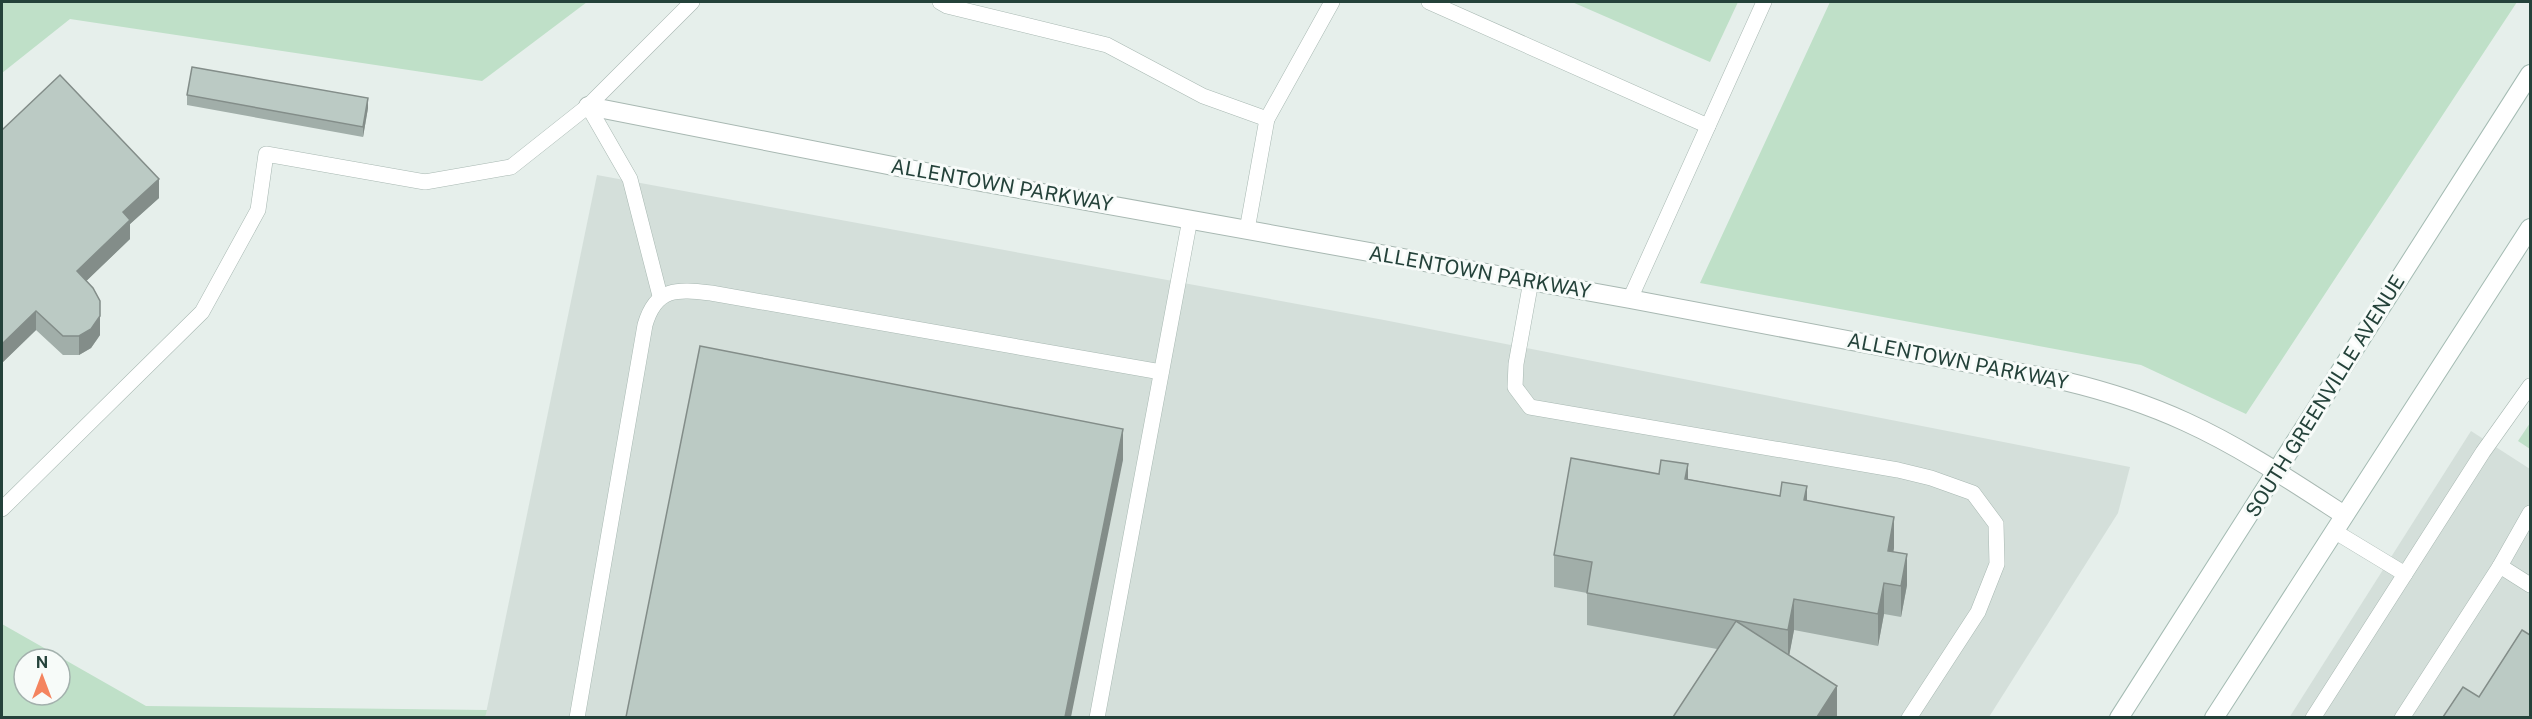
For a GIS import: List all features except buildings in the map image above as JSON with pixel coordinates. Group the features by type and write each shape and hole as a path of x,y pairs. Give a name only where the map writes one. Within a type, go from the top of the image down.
{"street":[{"name":"SOUTH GREENVILLE AVENUE","path":"2119,717 2278,472 2397,280 2530,74"},
{"name":"ALLENTOWN PARKWAY","path":"588,106 898,167 1630,299 2064,381 2132,399 2188,422 2278,472 2344,515"},
{"path":"2214,717 2530,228"}],"lane":[{"path":"2,509 202,312 258,210 266,154 425,182 511,167 588,106 692,2"},
{"path":"940,2 947,6 1107,45 1203,96 1267,119"},
{"path":"1247,230 1267,119 1292,78 1332,2"},
{"path":"1429,2 1708,126"},
{"path":"1630,299 1764,2"},
{"path":"588,106 630,179 660,296"},
{"path":"1097,717 1190,219"},
{"path":"1531,281 1516,364 1515,387 1530,407 1898,470 1931,478 1973,493 1996,524 1997,564 1978,612 1909,717"},
{"path":"577,717 645,325 649,311 660,296 683,290 711,293 1161,372"},
{"path":"2313,717 2483,452 2530,386"},
{"path":"2402,717 2500,566 2530,513"},
{"path":"2334,531 2405,574"},
{"path":"2500,566 2530,585"}],"shaded area":[{"path":"597,175 1384,320 2130,467 2118,513 1989,717 485,718"},
{"path":"2471,431 2530,469 2530,717 2289,718"}],"green space":[{"path":"2,2 587,2 482,81 70,19 2,73"},
{"path":"1572,2 1738,2 1710,62"},
{"path":"1830,2 2517,2 2246,414 2141,365 1700,283"},
{"path":"2530,423 2530,449 2518,441"},
{"path":"2,624 42,647 12,647 12,707 72,707 72,664 146,706 487,710 485,718 2,717"}]}
